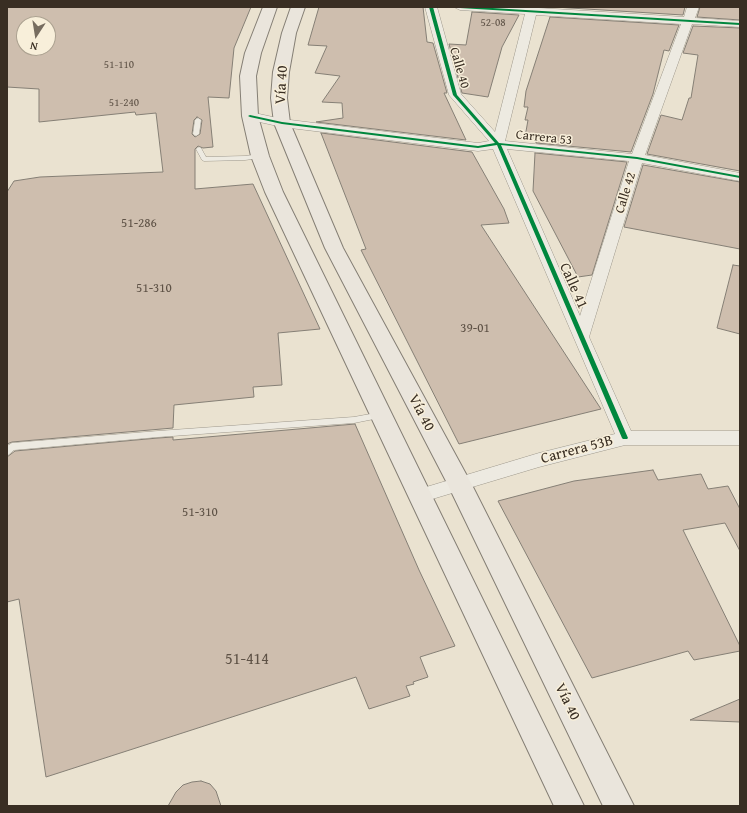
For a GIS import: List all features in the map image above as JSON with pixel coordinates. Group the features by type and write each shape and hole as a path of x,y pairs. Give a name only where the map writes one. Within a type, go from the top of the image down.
{"highway":[{"name":"Vía 40","path":"270,7 253,53 248,76 250,116 260,156 274,192 569,806"},
{"name":"Vía 40","path":"298,7 289,33 281,72 279,98 282,123 334,248 460,485 619,806"}],"street":[{"name":"Calle 40","path":"431,7 455,95 498,144"},
{"path":"460,7 533,10 740,24"},
{"name":"Calle 42","path":"582,336 637,158 693,7"},
{"path":"498,144 533,10"},
{"name":"Carrera 53","path":"250,116 282,123 478,147 498,144 637,158 740,177"},
{"name":"Calle 41","path":"498,144 625,438"},
{"name":"Carrera 53B","path":"419,496 460,485 539,460 625,438 740,438"}],"lane":[{"path":"196,134 198,120"},
{"path":"199,149 204,159 260,156"},
{"path":"7,452 12,447 158,434 354,420 381,415"}],"building":[{"path":"7,7 251,7 234,48 229,98 208,97 213,147 203,148 198,146 195,149 195,189 253,184 320,329 278,333 282,385 253,387 254,397 174,405 173,428 12,442 7,444 7,192 14,181 40,177 163,172 156,113 136,115 135,112 39,122 39,89 7,87","holes":["197,117 202,120 200,134 195,137 192,134 194,120"]},
{"path":"319,7 423,7 427,42 433,43 447,93 444,93 466,140 316,122 343,118 342,103 322,102 340,76 315,73 327,46 308,45"},
{"path":"554,7 685,7 683,15"},
{"path":"700,7 740,7 740,20 697,17"},
{"path":"472,12 519,15 502,47 488,97 462,93 449,44 466,45"},
{"path":"550,17 679,25 669,51 664,50 653,94 631,152 536,143 536,138 525,137 528,120 525,120 528,107 524,107 526,91"},
{"path":"693,26 740,28 740,171 647,154 661,115 682,120 689,98 691,98 698,55 683,53"},
{"path":"321,133 472,152 504,209 509,223 481,225 601,409 459,444 361,250 366,249"},
{"path":"535,153 627,162 592,275 578,277 533,191"},
{"path":"643,165 740,182 740,249 624,227"},
{"path":"733,265 740,266 740,334 717,328"},
{"path":"355,424 419,570 455,646 420,657 428,677 406,686 410,696 369,709 356,677 46,777 19,599 7,602 7,457 15,451 158,438 173,437 173,440"},
{"path":"653,470 658,480 701,474 708,489 728,486 740,509 740,551 725,523 683,530 740,646 740,651 694,660 688,651 592,678 498,501 574,481"},
{"path":"740,699 740,722 690,720"},
{"path":"201,781 210,784 216,791 221,806 168,806 176,792 183,785"}],"cycle path":[{"path":"431,7 455,95 498,144 625,438"},
{"path":"460,7 740,24"},
{"path":"250,116 282,123 478,147 498,144 637,158 740,177"}]}
